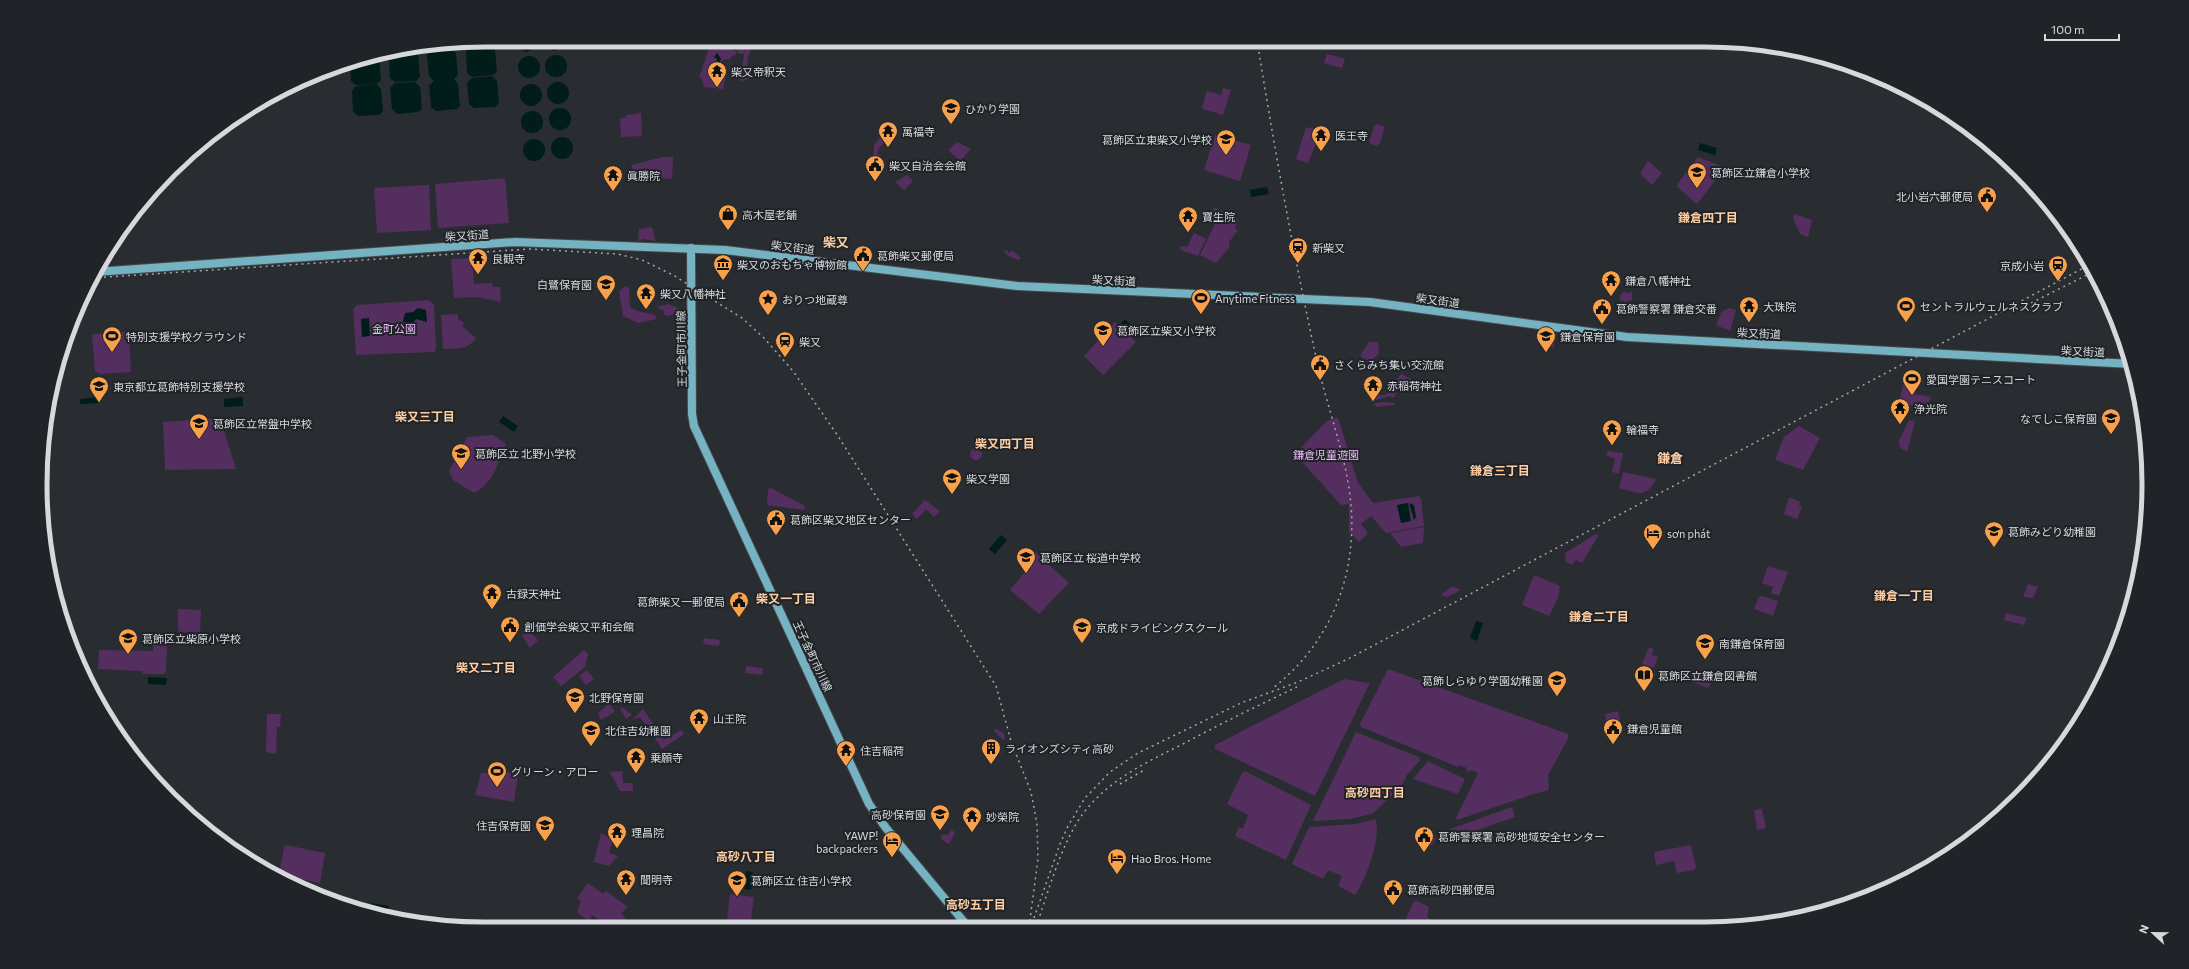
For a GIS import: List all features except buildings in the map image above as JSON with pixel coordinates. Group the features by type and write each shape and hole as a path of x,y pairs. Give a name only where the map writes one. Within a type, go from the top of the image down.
{"main road":[{"name":"柴又街道","path":"103,271 522,242 691,248 734,250 1017,286 1370,302 1627,337 2125,364"},
{"name":"王子金町市川線","path":"691,248 692,414 694,426 869,804 886,828 964,922"}],"green space":[{"path":"714,47 728,47 737,52 735,55 731,56 731,59 722,60 718,73 726,75 723,89 704,87 702,79 699,77 709,49"},
{"path":"732,47 744,49 744,54 738,53 738,51"},
{"path":"746,47 752,47 748,56 747,80 740,81"},
{"path":"1327,54 1345,59 1342,68 1324,63"},
{"path":"1223,88 1231,90 1223,115 1203,109 1202,107 1207,91 1221,95"},
{"path":"641,113 642,136 621,137 620,118 626,118 626,115"},
{"path":"1377,124 1385,127 1380,143 1376,146 1369,143 1374,126"},
{"path":"1306,127 1325,132 1321,145 1316,144 1308,163 1296,159"},
{"path":"884,133 888,137 878,150 877,154 880,155 877,161 871,158 874,153 874,145"},
{"path":"1215,135 1251,145 1240,181 1204,170"},
{"path":"957,142 971,149 960,161 948,150"},
{"path":"663,157 673,157 672,179 652,177 636,179 631,165"},
{"path":"1698,157 1723,167 1719,173 1720,174 1697,204 1676,186"},
{"path":"1648,161 1662,173 1652,185 1640,174"},
{"path":"907,175 913,181 904,190 895,182"},
{"path":"505,178 509,223 438,228 435,184"},
{"path":"429,185 431,230 377,233 374,188"},
{"path":"1214,207 1238,219 1235,228 1238,230 1229,242 1229,248 1216,263 1200,255 1215,224 1208,220"},
{"path":"1795,214 1812,220 1808,237 1800,234 1793,218"},
{"path":"652,227 656,241 643,239 638,241 639,229"},
{"path":"1194,233 1206,239 1198,256 1180,250 1181,246 1187,247"},
{"path":"1006,250 1010,253 1012,250 1021,258 1019,260 1010,257 1004,252"},
{"path":"472,258 474,284 492,283 493,287 500,287 501,302 477,297 454,298 451,259"},
{"path":"626,286 629,288 630,307 637,311 655,315 657,319 638,323 623,316 619,291"},
{"path":"1630,291 1632,292 1632,300 1626,302 1620,300 1619,298 1622,293 1626,292 1629,294"},
{"name":"金町公園","path":"429,300 434,305 436,349 434,352 356,355 353,309 357,305"},
{"path":"669,304 683,311 668,316 664,314 664,311 656,307"},
{"path":"1729,308 1736,310 1730,331 1716,325 1722,311"},
{"path":"458,314 458,319 464,323 462,326 476,338 469,345 462,348 443,349 441,315"},
{"path":"1115,322 1136,342 1103,375 1084,356"},
{"path":"1740,326 1754,330 1752,338 1741,335 1742,330 1739,328"},
{"path":"1549,331 1555,334 1554,348 1547,346"},
{"name":"特別支援学校グラウンド","path":"127,332 129,334 131,372 101,374 95,371 92,334"},
{"path":"1369,342 1378,342 1379,353 1370,362 1360,356"},
{"path":"1401,374 1414,380 1413,384 1395,382"},
{"name":"愛国学園テニスコート","path":"1905,378 1918,381 1915,394 1931,397 1928,409 1926,410 1899,402"},
{"path":"1392,388 1397,390 1394,398 1390,396 1376,400 1370,397 1372,394 1385,395"},
{"path":"1376,403 1394,403 1395,405 1377,407 1374,405"},
{"name":"鎌倉児童遊園","path":"1338,417 1358,483 1373,503 1419,496 1421,498 1424,526 1386,533 1371,516 1361,524 1368,533 1359,542 1349,532 1349,504 1341,505 1295,454 1327,421"},
{"path":"220,418 236,469 165,470 163,422"},
{"path":"1909,420 1915,421 1907,452 1899,447 1900,444 1898,443"},
{"path":"1799,426 1820,438 1803,470 1775,460 1784,437"},
{"path":"493,435 506,444 491,478 481,489 474,493 453,480 449,471 467,437"},
{"path":"976,448 980,450 982,454 980,458 976,460 972,458 970,454 972,450"},
{"path":"1608,451 1623,453 1619,474 1612,472 1615,459 1606,455"},
{"path":"1623,472 1656,479 1649,490 1636,493 1619,488"},
{"path":"771,488 805,506 804,510 767,505 768,489"},
{"path":"1789,497 1800,502 1799,506 1802,507 1797,519 1784,514"},
{"path":"925,500 940,511 934,517 926,509 917,519 912,514"},
{"path":"1424,527 1423,543 1401,547 1390,533"},
{"path":"1596,534 1598,536 1582,563 1576,560 1572,565 1566,562 1565,553"},
{"path":"1032,549 1069,583 1039,614 1010,590 1033,562 1026,556"},
{"path":"1768,566 1788,572 1779,596 1771,593 1773,587 1762,583"},
{"path":"1534,575 1560,586 1558,598 1549,616 1522,605"},
{"path":"2028,584 2038,587 2033,598 2023,597"},
{"path":"1452,586 1461,590 1447,597 1441,595"},
{"path":"1762,596 1778,601 1773,616 1754,609 1759,597"},
{"path":"178,609 201,610 200,633 180,632 178,630"},
{"path":"2006,613 2027,618 2024,625 2004,620"},
{"path":"527,629 538,640 530,648 522,636"},
{"path":"704,638 720,640 719,646 703,644"},
{"path":"153,642 167,642 166,672 163,674 143,674 143,671 98,669 99,650 153,651"},
{"path":"1649,647 1654,649 1652,655 1658,657 1654,668 1642,664"},
{"path":"584,650 588,654 585,667 561,686 553,677"},
{"path":"746,666 763,668 762,675 745,673"},
{"path":"1388,669 1568,734 1568,739 1548,775 1549,790 1457,820 1456,818 1478,773 1470,770 1468,772 1466,771 1467,768 1459,765 1458,767 1359,726"},
{"path":"587,670 594,679 586,685 579,676"},
{"path":"1691,674 1711,682 1708,688 1690,681"},
{"path":"1344,679 1369,683 1369,685 1315,796 1215,749 1215,745"},
{"path":"609,703 615,712 601,720 598,713"},
{"path":"622,707 632,715 626,719 620,709"},
{"path":"643,709 664,740 681,730 684,734 662,749 640,717 632,720"},
{"path":"1618,711 1620,721 1607,724 1605,714"},
{"path":"267,714 281,714 280,727 277,727 276,754 266,752"},
{"path":"996,729 1004,733 1005,740 994,731"},
{"path":"1356,732 1419,757 1420,760 1407,775 1401,787 1372,814 1349,819 1313,821"},
{"path":"1428,761 1465,779 1458,794 1413,779"},
{"path":"622,771 623,783 633,783 633,791 620,791 610,772"},
{"path":"1245,771 1311,805 1286,860 1235,836 1239,827 1243,829 1248,815 1227,804 1242,773"},
{"name":"グリーン・アロー","path":"511,772 512,775 518,775 514,802 475,795 481,773"},
{"path":"1512,807 1515,817 1443,842 1450,829"},
{"path":"1762,809 1766,828 1757,830 1754,810"},
{"path":"1375,819 1377,835 1372,858 1355,895 1338,886 1342,876 1328,870 1323,879 1292,864 1309,827 1356,824"},
{"path":"951,830 955,832 949,844 941,839 942,834 948,835"},
{"path":"601,833 613,840 609,853 618,856 609,866 594,862"},
{"path":"1429,836 1436,838 1432,845 1420,848 1423,838"},
{"path":"286,845 325,853 320,883 292,878 280,871 284,847"},
{"path":"1691,845 1696,867 1694,870 1677,873 1674,861 1656,865 1654,852"},
{"path":"588,883 603,894 606,891 628,907 621,913 628,922 600,922 600,920 592,915 589,921 577,912 581,901 577,898"},
{"path":"730,894 754,897 751,922 727,922"},
{"path":"1415,900 1429,907 1427,917 1432,920 1431,922 1409,922 1406,918"}],"shaded area":[{"path":"492,47 495,50 497,72 493,75 472,77 467,73 466,52 470,48"},
{"path":"518,47 535,47 527,52 519,49"},
{"path":"546,47 563,47 554,51"},
{"path":"451,48 456,53 458,75 454,79 458,84 460,106 457,109 436,111 431,107 429,85 434,81 429,76 427,55 430,51"},
{"path":"416,53 418,55 420,77 416,81 395,82 390,78 389,57"},
{"path":"717,53 721,59 715,74 711,76 709,66 716,62 717,59 714,57"},
{"path":"556,55 564,58 567,66 564,74 556,77 548,74 545,66 548,58"},
{"path":"529,56 537,59 540,67 537,75 529,78 521,75 518,67 521,59"},
{"path":"379,60 381,80 377,84 356,85 351,81 350,68"},
{"path":"492,76 497,81 499,103 495,107 474,108 469,104 467,83 472,78"},
{"path":"415,82 420,87 422,109 418,112 397,114 392,109 390,88 395,83"},
{"path":"558,82 566,85 569,93 566,101 558,104 550,101 547,93 550,85"},
{"path":"376,84 381,89 383,111 379,115 358,116 353,112 352,91 356,86"},
{"path":"531,84 539,87 542,95 539,103 531,106 523,103 520,95 523,87"},
{"path":"560,108 568,111 571,119 568,127 560,130 552,127 549,119 552,111"},
{"path":"532,111 540,114 543,122 540,130 532,133 524,130 521,122 524,114"},
{"path":"562,137 570,140 573,148 570,156 562,159 554,156 551,148 554,140"},
{"path":"534,139 542,142 545,150 542,158 534,161 526,158 523,150 526,142"},
{"path":"1700,143 1717,148 1715,155 1698,150"},
{"path":"1267,187 1269,194 1251,197 1250,190"},
{"path":"418,308 426,310 427,322 416,319 413,323 403,322 405,313 413,312"},
{"path":"369,318 370,336 362,337 361,319"},
{"path":"1125,319 1138,332 1134,336 1121,323"},
{"path":"98,397 99,403 80,404 80,399"},
{"path":"243,397 243,406 224,407 224,399"},
{"path":"503,416 518,426 514,432 499,422"},
{"path":"1408,503 1411,521 1401,523 1397,505"},
{"path":"1409,503 1414,505 1416,517 1414,520"},
{"path":"1001,535 1007,540 995,554 989,549"},
{"path":"1476,621 1483,623 1477,641 1470,638"},
{"path":"148,677 167,678 166,685 148,684"},
{"path":"746,871 753,872 751,890 744,889"},
{"path":"371,903 389,906 388,911 370,907"}],"railway":[{"path":"1258,47 1299,278 1321,380 1341,449 1350,495 1352,518 1348,563 1344,584 1337,604 1317,641 1304,658 1273,688"},
{"path":"100,277 529,249 618,254 642,260 673,275 742,318 763,337 793,371 838,436 996,686 1011,741 1031,792 1037,824 1038,859 1030,922"},
{"path":"1034,918 1060,844 1068,826 1085,798 1110,772 1138,753 1241,703 1298,682 1348,659 2084,268"},
{"path":"2015,311 2088,275"},
{"path":"1038,922 1061,854 1074,827 1082,815 1103,792 1115,782 1155,758 1297,687"},
{"path":"1120,784 1146,769"}],"place":[{"name":"柴又帝釈天","path":"717,88"},
{"name":"ひかり学園","path":"951,125"},
{"name":"萬福寺","path":"888,148"},
{"name":"医王寺","path":"1321,152"},
{"name":"葛飾区立東柴又小学校","path":"1226,156"},
{"name":"柴又自治会会館","path":"875,182"},
{"name":"葛飾区立鎌倉小学校","path":"1697,189"},
{"name":"眞勝院","path":"613,192"},
{"name":"北小岩六郵便局","path":"1987,213"},
{"name":"高木屋老舗","path":"728,231"},
{"name":"寶生院","path":"1188,233"},
{"name":"新柴又","path":"1298,264"},
{"name":"葛飾柴又郵便局","path":"863,272"},
{"name":"良観寺","path":"478,275"},
{"name":"柴又のおもちゃ博物館","path":"723,281"},
{"name":"京成小岩","path":"2058,282"},
{"name":"鎌倉八幡神社","path":"1611,297"},
{"name":"白鷺保育園","path":"606,301"},
{"name":"柴又八幡神社","path":"646,310"},
{"name":"Anytime Fitness","path":"1201,315"},
{"name":"おりつ地蔵尊","path":"768,316"},
{"name":"大珠院","path":"1749,323"},
{"name":"セントラルウェルネスクラブ","path":"1906,323"},
{"name":"葛飾警察署 鎌倉交番","path":"1602,325"},
{"name":"葛飾区立柴又小学校","path":"1103,347"},
{"name":"特別支援学校グラウンド","path":"112,353"},
{"name":"鎌倉保育園","path":"1546,353"},
{"name":"柴又","path":"785,358"},
{"name":"さくらみち集い交流館","path":"1320,381"},
{"name":"愛国学園テニスコート","path":"1912,396"},
{"name":"赤稲荷神社","path":"1373,402"},
{"name":"東京都立葛飾特別支援学校","path":"99,403"},
{"name":"浄光院","path":"1900,425"},
{"name":"なでしこ保育園","path":"2111,435"},
{"name":"葛飾区立常盤中学校","path":"199,440"},
{"name":"輪福寺","path":"1612,446"},
{"name":"葛飾区立 北野小学校","path":"461,470"},
{"name":"柴又学園","path":"952,495"},
{"name":"葛飾区柴又地区センター","path":"776,536"},
{"name":"葛飾みどり幼稚園","path":"1994,548"},
{"name":"sơn phát","path":"1653,550"},
{"name":"葛飾区立 桜道中学校","path":"1026,574"},
{"name":"古録天神社","path":"492,610"},
{"name":"葛飾柴又一郵便局","path":"739,618"},
{"name":"創価学会柴又平和会館","path":"510,643"},
{"name":"京成ドライビングスクール","path":"1082,644"},
{"name":"葛飾区立柴原小学校","path":"128,655"},
{"name":"南鎌倉保育園","path":"1705,660"},
{"name":"葛飾区立鎌倉図書館","path":"1644,692"},
{"name":"葛飾しらゆり学園幼稚園","path":"1557,697"},
{"name":"北野保育園","path":"575,714"},
{"name":"山王院","path":"699,735"},
{"name":"鎌倉児童館","path":"1613,745"},
{"name":"北住吉幼稚園","path":"591,747"},
{"name":"ライオンズシティ高砂","path":"991,765"},
{"name":"住吉稲荷","path":"846,767"},
{"name":"乗願寺","path":"636,774"},
{"name":"グリーン・アロー","path":"497,788"},
{"name":"高砂保育園","path":"940,831"},
{"name":"妙榮院","path":"972,833"},
{"name":"住吉保育園","path":"545,842"},
{"name":"理昌院","path":"617,849"},
{"name":"葛飾警察署 高砂地域安全センター","path":"1424,853"},
{"name":"YAWP! backpackers","path":"892,858"},
{"name":"Hao Bros. Home","path":"1117,875"},
{"name":"聞明寺","path":"626,896"},
{"name":"葛飾区立 住吉小学校","path":"737,897"},
{"name":"葛飾高砂四郵便局","path":"1393,906"}],"district":[{"name":"鎌倉四丁目","path":"1708,217"},
{"name":"柴又","path":"836,242"},
{"name":"柴又三丁目","path":"425,416"},
{"name":"柴又四丁目","path":"1005,443"},
{"name":"鎌倉","path":"1670,458"},
{"name":"鎌倉三丁目","path":"1500,470"},
{"name":"鎌倉一丁目","path":"1904,595"},
{"name":"柴又一丁目","path":"786,598"},
{"name":"鎌倉二丁目","path":"1599,616"},
{"name":"柴又二丁目","path":"486,667"},
{"name":"高砂四丁目","path":"1375,792"},
{"name":"高砂八丁目","path":"746,856"},
{"name":"高砂五丁目","path":"976,904"}]}
